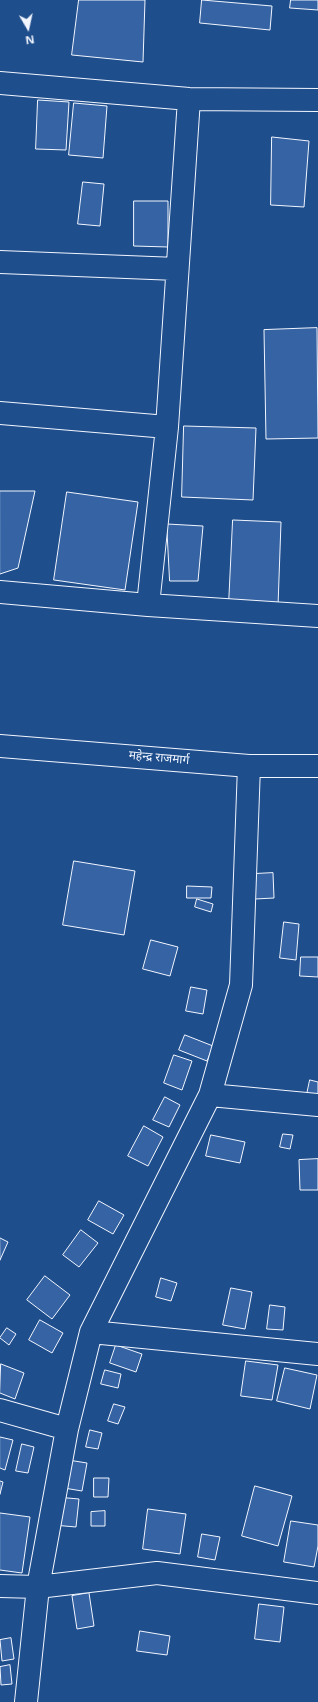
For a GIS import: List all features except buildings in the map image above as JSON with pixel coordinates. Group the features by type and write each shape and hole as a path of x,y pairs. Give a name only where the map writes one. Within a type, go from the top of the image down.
{"main road":[{"path":"0,83 189,99 318,100"},
{"path":"148,605 167,427 189,99"},
{"path":"0,262 177,269"},
{"path":"0,413 167,427"},
{"path":"0,592 148,605 318,616"},
{"name":"महेन्द्र राजमार्ग","path":"0,746 249,766 318,766"},
{"path":"26,1702 38,1587 66,1429 91,1332 210,1095 241,985 249,766"},
{"path":"210,1095 318,1105"},
{"path":"91,1332 318,1354"},
{"path":"0,1410 66,1429"},
{"path":"0,1586 38,1587 157,1573 318,1593"}]}
